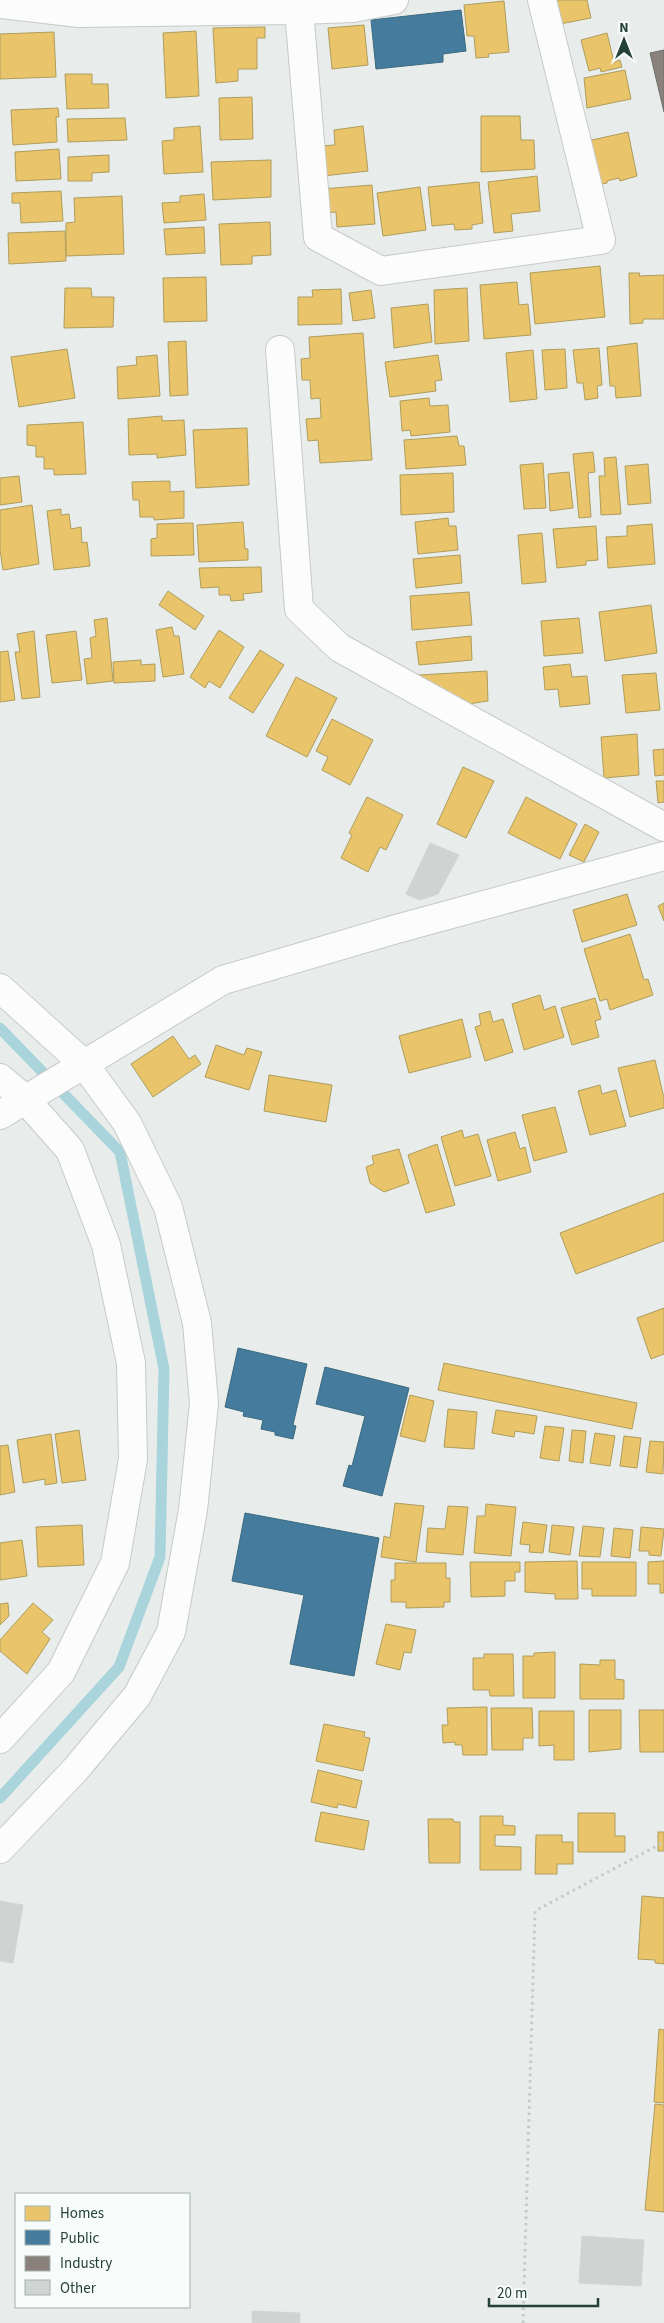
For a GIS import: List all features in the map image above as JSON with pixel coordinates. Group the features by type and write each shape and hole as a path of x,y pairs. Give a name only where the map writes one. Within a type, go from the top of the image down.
{"street":[{"path":"0,4 299,10 353,8 394,0"},
{"path":"299,10 318,237 381,271 600,240 542,0"},
{"path":"280,350 299,609 340,648 664,827"},
{"path":"0,1115 223,980 393,930 664,856"},
{"path":"0,988 84,1064 127,1123 168,1208 198,1323 204,1404 193,1510 171,1632 136,1696 74,1770 0,1849"},
{"path":"0,1078 25,1099 70,1150 106,1245 131,1363 132,1459 115,1563 61,1672 0,1738"}],"path":[{"path":"523,2323 535,1911 664,1842"}],"building: Homes":[{"path":"555,0 587,0 591,18 560,24"},
{"path":"504,1 509,52 488,54 489,57 476,58 474,36 467,36 464,5"},
{"path":"364,25 368,65 332,69 328,28"},
{"path":"265,27 265,38 257,38 257,69 238,69 238,81 216,83 213,28"},
{"path":"196,31 199,96 166,98 163,33"},
{"path":"54,32 56,77 0,79 0,34"},
{"path":"607,33 614,62 620,60 622,67 601,72 600,68 589,71 581,40"},
{"path":"625,70 631,99 587,108 584,78"},
{"path":"65,74 92,74 92,84 108,84 109,108 67,109"},
{"path":"252,97 253,139 220,140 219,98"},
{"path":"58,108 59,117 56,117 57,142 13,145 11,110"},
{"path":"481,116 520,116 521,140 534,140 535,169 481,172"},
{"path":"125,118 127,140 68,142 67,119"},
{"path":"200,126 203,172 164,174 162,141 174,140 174,128"},
{"path":"363,126 368,171 323,176 320,146 335,145 334,130"},
{"path":"628,132 637,176 620,181 619,178 592,186 583,142"},
{"path":"59,149 61,179 16,181 15,152"},
{"path":"109,155 109,172 92,173 92,181 68,181 68,157"},
{"path":"271,160 271,197 213,200 211,162"},
{"path":"537,176 540,211 511,214 513,231 494,233 488,182"},
{"path":"479,182 483,223 472,225 472,229 455,230 454,224 432,226 428,187"},
{"path":"372,185 375,224 337,227 336,212 323,213 321,189"},
{"path":"420,187 426,230 383,236 377,193"},
{"path":"61,191 63,221 21,223 20,203 12,203 12,193"},
{"path":"204,194 206,220 164,223 162,203 180,202 180,196"},
{"path":"122,196 124,254 66,256 66,223 75,222 74,198"},
{"path":"270,222 271,255 252,256 252,264 221,265 219,224"},
{"path":"204,227 205,253 166,255 164,229"},
{"path":"65,231 66,261 9,264 8,233"},
{"path":"600,266 605,317 535,324 530,273"},
{"path":"629,273 640,273 639,276 664,275 664,319 643,319 643,323 630,324"},
{"path":"206,277 207,321 164,322 163,278"},
{"path":"517,282 519,305 528,304 531,335 484,339 480,285"},
{"path":"65,288 91,288 92,297 114,297 113,327 64,328"},
{"path":"467,288 469,341 435,344 434,290"},
{"path":"341,289 342,324 298,325 298,297 313,297 312,290"},
{"path":"371,290 375,318 353,321 349,293"},
{"path":"428,304 432,342 394,348 391,308"},
{"path":"363,333 372,460 320,463 318,440 308,441 306,419 321,418 320,398 311,399 310,380 302,380 301,359 310,358 309,337"},
{"path":"186,341 188,395 170,396 168,342"},
{"path":"637,343 641,396 616,398 615,386 610,386 607,347"},
{"path":"599,348 602,385 597,386 598,398 585,400 583,383 577,383 573,350"},
{"path":"67,349 75,398 19,407 11,357"},
{"path":"565,349 567,388 545,390 542,350"},
{"path":"533,350 537,399 510,402 506,353"},
{"path":"157,355 160,396 118,399 117,367 137,365 136,357"},
{"path":"438,355 442,380 435,381 436,391 390,397 385,362"},
{"path":"429,398 430,406 448,405 450,432 411,436 410,430 402,431 400,401"},
{"path":"162,416 162,421 184,420 186,455 157,458 157,454 129,455 128,419"},
{"path":"83,422 86,474 54,475 54,469 44,469 44,457 36,457 36,446 27,445 27,425"},
{"path":"247,428 249,485 196,488 193,430"},
{"path":"457,436 459,446 464,446 466,465 406,469 404,440"},
{"path":"593,452 595,472 588,473 591,517 579,518 573,454"},
{"path":"616,457 621,514 601,515 599,476 605,476 604,458"},
{"path":"543,463 546,508 524,509 520,465"},
{"path":"648,464 651,503 628,505 625,466"},
{"path":"569,472 573,508 550,511 548,474"},
{"path":"453,473 454,512 401,515 400,475"},
{"path":"19,476 22,502 0,505 0,478"},
{"path":"170,481 170,492 184,491 184,518 154,520 154,517 140,517 139,500 133,500 132,482"},
{"path":"32,505 39,564 3,570 0,550 0,510"},
{"path":"61,509 61,515 69,514 71,529 81,527 82,543 87,542 90,566 54,570 47,511"},
{"path":"448,518 449,526 456,526 458,550 418,554 415,522"},
{"path":"243,522 245,549 248,549 248,560 199,562 197,525"},
{"path":"193,523 194,555 151,556 151,539 157,538 157,524"},
{"path":"652,524 655,564 608,568 606,537 627,536 627,526"},
{"path":"596,526 598,560 586,561 586,565 557,568 553,529"},
{"path":"542,533 546,582 522,584 518,535"},
{"path":"460,555 462,583 416,588 413,559"},
{"path":"261,567 262,592 243,594 244,600 231,601 230,595 219,595 219,587 201,588 199,568"},
{"path":"168,591 204,616 195,630 159,605"},
{"path":"469,592 472,625 412,630 410,596"},
{"path":"651,605 657,653 605,661 599,612"},
{"path":"107,618 113,681 87,684 84,659 92,658 90,638 96,636 94,620"},
{"path":"579,618 583,653 544,656 541,621"},
{"path":"172,627 174,636 179,636 184,674 163,677 156,630"},
{"path":"219,630 244,647 220,688 209,681 205,688 190,677"},
{"path":"34,631 40,697 22,699 15,652 20,652 17,634"},
{"path":"76,631 82,680 52,683 46,635"},
{"path":"471,636 472,660 419,665 416,642"},
{"path":"260,650 284,665 253,713 229,698"},
{"path":"8,651 15,700 0,702 0,652"},
{"path":"141,660 141,665 155,664 155,681 114,683 113,662"},
{"path":"570,664 572,677 587,676 590,704 560,707 558,689 545,690 543,667"},
{"path":"487,671 488,701 468,704 419,684 419,675"},
{"path":"656,673 660,710 626,713 622,675"},
{"path":"296,677 337,698 307,757 266,736"},
{"path":"332,719 373,740 350,785 322,770 328,757 316,751"},
{"path":"637,734 639,775 604,778 601,737"},
{"path":"664,749 664,775 655,776 653,750"},
{"path":"463,767 494,781 466,838 437,824"},
{"path":"656,781 664,781 664,802 658,803"},
{"path":"367,797 403,815 386,850 380,847 368,872 341,858 352,835 349,833"},
{"path":"526,797 577,824 560,859 508,833"},
{"path":"585,824 599,832 584,862 569,855"},
{"path":"627,894 637,925 582,942 573,910"},
{"path":"664,903 664,921 658,906"},
{"path":"630,934 644,980 648,979 653,995 610,1010 607,999 600,1001 584,949"},
{"path":"540,995 544,1010 555,1006 564,1037 524,1050 512,1004"},
{"path":"595,998 601,1019 595,1021 599,1037 572,1045 561,1008"},
{"path":"490,1011 493,1022 503,1019 513,1052 485,1061 475,1027 481,1025 479,1014"},
{"path":"462,1019 471,1057 409,1073 399,1036"},
{"path":"173,1036 189,1059 195,1055 201,1064 153,1097 131,1064"},
{"path":"216,1045 244,1055 247,1048 262,1052 249,1090 205,1077"},
{"path":"655,1060 664,1098 664,1108 630,1117 618,1068"},
{"path":"269,1075 332,1085 326,1122 264,1111"},
{"path":"600,1085 602,1094 616,1090 626,1126 590,1135 578,1091"},
{"path":"555,1107 567,1152 534,1161 522,1115"},
{"path":"462,1130 464,1138 478,1134 491,1176 455,1186 441,1137"},
{"path":"515,1132 520,1149 525,1147 531,1172 498,1181 487,1140"},
{"path":"437,1144 455,1205 426,1213 408,1155"},
{"path":"399,1149 409,1183 384,1192 370,1183 366,1167 374,1164 372,1156"},
{"path":"664,1193 664,1241 576,1274 560,1233"},
{"path":"664,1308 664,1354 651,1359 637,1318"},
{"path":"444,1363 637,1403 632,1429 438,1390"},
{"path":"410,1395 434,1401 425,1442 400,1436"},
{"path":"448,1409 477,1412 474,1449 444,1447"},
{"path":"496,1410 537,1416 534,1434 515,1431 514,1437 492,1433"},
{"path":"545,1426 564,1428 559,1461 540,1458"},
{"path":"79,1430 86,1480 62,1483 55,1434"},
{"path":"572,1430 586,1431 583,1463 569,1461"},
{"path":"595,1433 615,1436 610,1466 590,1463"},
{"path":"51,1434 57,1483 45,1485 45,1479 23,1483 17,1440"},
{"path":"624,1436 641,1438 637,1468 620,1466"},
{"path":"650,1441 664,1442 663,1474 646,1472"},
{"path":"8,1445 15,1492 0,1495 0,1446"},
{"path":"395,1503 424,1506 416,1562 381,1557 384,1536 390,1538"},
{"path":"486,1504 516,1507 511,1556 474,1553 477,1516 485,1516"},
{"path":"448,1506 468,1507 463,1555 426,1552 428,1528 445,1529"},
{"path":"523,1522 547,1525 543,1553 529,1552 530,1545 520,1544"},
{"path":"82,1525 84,1565 38,1567 36,1527"},
{"path":"552,1525 574,1527 570,1555 549,1552"},
{"path":"583,1526 604,1528 600,1557 579,1556"},
{"path":"641,1527 664,1529 661,1556 649,1555 649,1551 639,1551"},
{"path":"614,1528 633,1530 630,1558 611,1556"},
{"path":"22,1540 27,1576 0,1580 0,1543"},
{"path":"577,1561 578,1599 555,1599 555,1594 525,1592 525,1562"},
{"path":"664,1561 664,1593 660,1593 660,1584 648,1584 648,1562"},
{"path":"470,1562 520,1562 520,1572 515,1572 515,1581 505,1581 505,1596 471,1597"},
{"path":"582,1562 636,1562 636,1596 592,1596 592,1589 582,1589"},
{"path":"395,1563 446,1563 446,1578 450,1578 450,1602 444,1602 444,1607 406,1608 406,1602 391,1602 391,1580 395,1580"},
{"path":"8,1603 9,1616 0,1625 0,1604"},
{"path":"33,1603 53,1620 42,1632 50,1639 27,1674 0,1651 0,1640"},
{"path":"386,1624 416,1630 411,1653 404,1652 400,1670 376,1664"},
{"path":"555,1652 555,1698 523,1698 523,1656 534,1656 534,1653"},
{"path":"484,1654 513,1654 514,1696 490,1696 489,1690 473,1690 473,1658 484,1658"},
{"path":"600,1660 615,1660 615,1679 624,1680 624,1699 580,1699 580,1664 600,1665"},
{"path":"487,1707 487,1755 463,1755 462,1745 455,1745 455,1742 443,1743 442,1725 448,1725 447,1708"},
{"path":"491,1708 532,1708 533,1738 523,1738 523,1750 492,1750"},
{"path":"589,1710 621,1710 621,1749 589,1752"},
{"path":"639,1710 664,1710 664,1752 640,1752"},
{"path":"539,1711 574,1711 574,1760 554,1760 554,1745 539,1746"},
{"path":"324,1724 365,1732 364,1737 370,1738 363,1771 316,1761"},
{"path":"318,1770 362,1781 356,1808 338,1804 337,1808 311,1802"},
{"path":"321,1812 369,1821 364,1850 315,1841"},
{"path":"578,1813 615,1813 615,1836 625,1836 625,1852 578,1852"},
{"path":"480,1816 503,1816 503,1825 515,1826 515,1835 495,1835 495,1846 521,1847 521,1870 480,1870"},
{"path":"428,1819 453,1819 454,1822 460,1822 460,1863 429,1863"},
{"path":"658,1832 664,1832 664,1851 658,1851"},
{"path":"536,1835 562,1835 562,1842 573,1842 573,1864 557,1864 557,1874 535,1874"},
{"path":"642,1896 664,1898 664,1964 655,1963 655,1960 638,1959"},
{"path":"659,2029 664,2030 664,2103 654,2102"},
{"path":"655,2104 664,2105 664,2212 645,2210"}],"building: Public":[{"path":"461,10 466,51 443,54 443,62 376,69 371,20"},
{"path":"238,1348 307,1364 293,1425 296,1426 293,1439 275,1435 275,1432 261,1429 263,1420 243,1416 244,1412 225,1407"},
{"path":"325,1367 409,1388 382,1496 343,1486 349,1465 352,1466 365,1416 316,1404"},
{"path":"245,1513 379,1538 354,1676 290,1664 304,1595 232,1581"}],"building: Industry":[{"path":"664,50 664,112 650,53"}],"building: Other":[{"path":"430,843 459,855 438,894 420,900 406,894"},
{"path":"0,1901 23,1905 13,1963 0,1961"},
{"path":"582,2236 644,2240 641,2286 579,2283"},
{"path":"252,2311 300,2313 300,2323 252,2323"}],"waterway":[{"path":"0,1028 120,1152 164,1369 160,1557 119,1667 0,1798"}]}
